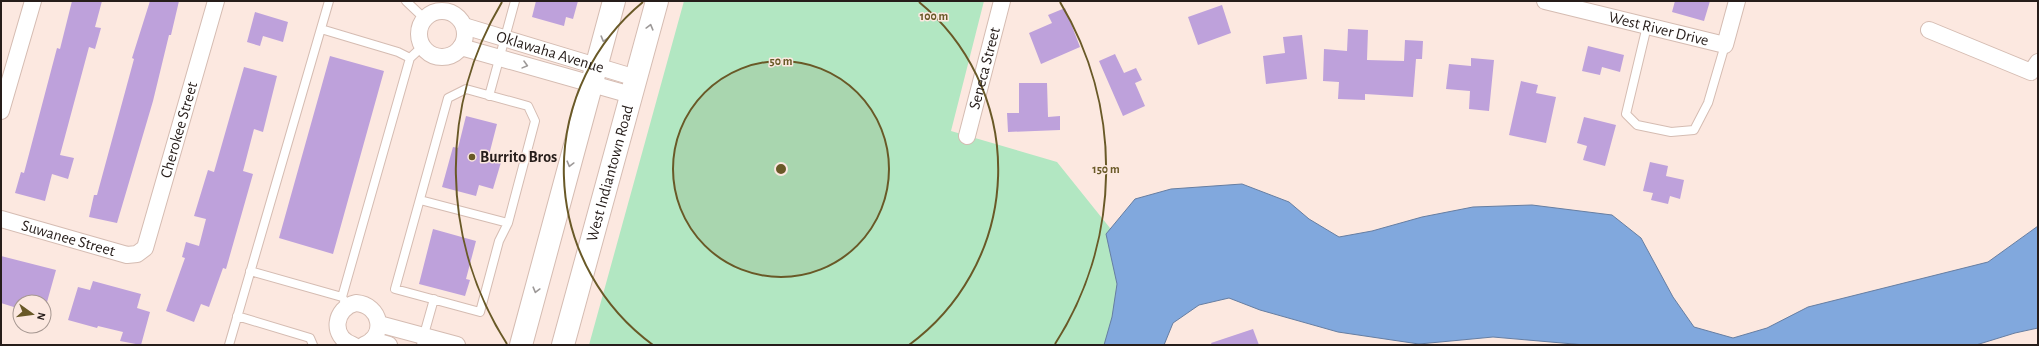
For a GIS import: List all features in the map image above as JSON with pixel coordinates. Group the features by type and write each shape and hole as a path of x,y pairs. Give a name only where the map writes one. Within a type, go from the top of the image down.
{"main road":[{"path":"521,345 614,1"},
{"name":"West Indiantown Road","path":"563,345 657,1"}],"street":[{"path":"1,111 32,1"},
{"name":"Cherokee Street","path":"137,254 145,248 216,1"},
{"name":"Seneca Street","path":"967,136 1002,1"},
{"path":"1725,44 1737,1"},
{"name":"West River Drive","path":"1553,2 1725,44"},
{"name":"Oklawaha Avenue","path":"425,19 438,11 446,11 454,14 464,26 505,39 594,75"},
{"path":"425,19 419,32 423,46 427,51 441,57 448,56 461,47 464,41 464,26"},
{"path":"1929,30 2031,72 2038,62"},
{"name":"Oklawaha Avenue","path":"461,47 500,58 594,75 634,86"},
{"name":"Suwanee Street","path":"1,219 127,255 137,254"},
{"path":"344,343 338,331 337,322 345,302 366,305 374,310 379,324 377,334 368,343"},
{"path":"379,324 422,340 457,345"},
{"path":"368,343 389,345"}],"lane":[{"path":"229,345 329,1"},
{"path":"406,1 425,19"},
{"path":"489,96 515,1"},
{"path":"1647,26 1626,114 1637,125 1671,132 1694,130 1708,103 1725,44"},
{"path":"321,29 398,52 410,58"},
{"path":"250,271 345,302 410,58 423,46"},
{"path":"466,89 489,96 528,106 535,121 508,223 500,242 480,312 396,289 448,98 466,89"},
{"path":"420,200 508,223"},
{"path":"422,340 434,299"},
{"path":"238,316 310,338 313,345"}],"green space":[{"path":"684,1 984,1 951,131 1057,162 1122,243 1113,345 589,345"}],"water":[{"path":"1242,184 1289,202 1309,219 1339,237 1372,231 1422,217 1473,207 1532,205 1612,215 1641,238 1673,297 1694,327 1733,338 1767,328 1808,307 1988,262 2038,226 2038,328 2015,333 1976,345 1585,345 1493,337 1419,344 1338,332 1260,310 1229,298 1199,305 1173,323 1164,345 1104,345 1112,317 1117,284 1106,234 1135,199 1171,189"}],"building":[{"path":"72,1 102,1 95,27 101,28 95,49 89,47 60,155 74,158 68,179 52,174 45,201 15,193 21,172 24,173 57,48 60,49"},
{"path":"150,1 179,1 153,101 117,223 89,217 94,195 97,195 134,59 132,58"},
{"path":"536,1 578,1 573,19 566,17 564,26 532,17"},
{"path":"1675,1 1710,1 1704,21 1672,12"},
{"path":"1222,5 1231,33 1198,45 1188,17"},
{"path":"1065,8 1080,47 1041,64 1029,33 1052,23 1048,15"},
{"path":"255,12 288,22 283,42 263,36 260,46 247,42"},
{"path":"1348,29 1368,30 1367,60 1404,61 1405,40 1423,41 1422,59 1416,59 1413,97 1365,94 1365,100 1338,99 1339,82 1323,81 1324,49 1347,51"},
{"path":"1302,35 1307,79 1266,84 1263,56 1285,53 1283,37"},
{"path":"1588,46 1624,55 1620,72 1602,67 1600,75 1582,71"},
{"path":"1115,54 1124,73 1136,68 1142,80 1135,83 1145,106 1123,116 1099,61"},
{"path":"330,56 384,71 333,254 279,238"},
{"path":"1471,58 1494,60 1489,111 1469,109 1470,91 1446,89 1449,64 1471,66"},
{"path":"244,67 277,76 263,132 254,129 243,171 253,174 226,269 223,268 209,307 201,304 194,322 166,311 185,258 182,257 186,242 199,246 206,219 194,216 208,170 214,172"},
{"path":"1521,81 1538,85 1536,93 1556,97 1546,143 1509,135"},
{"path":"1019,83 1047,83 1048,117 1060,116 1060,130 1008,132 1007,113 1019,113"},
{"name":"Burrito Bros","path":"466,116 497,124 489,155 502,159 493,189 479,185 476,196 442,187 453,147 458,148"},
{"path":"1584,117 1616,125 1605,166 1583,160 1587,146 1577,143"},
{"path":"1650,162 1668,166 1666,176 1684,180 1680,199 1670,196 1668,204 1651,200 1653,193 1643,191"},
{"path":"433,229 476,241 466,279 470,280 465,296 419,284"},
{"path":"1,256 56,270 49,294 12,294 12,306 1,303"},
{"path":"93,281 141,294 137,308 150,312 141,345 120,341 123,332 98,326 97,328 68,320 78,287 90,290"},
{"path":"1253,329 1259,345 1212,345 1211,343"}],"place":[{"name":"Burrito Bros","path":"472,157"}]}
